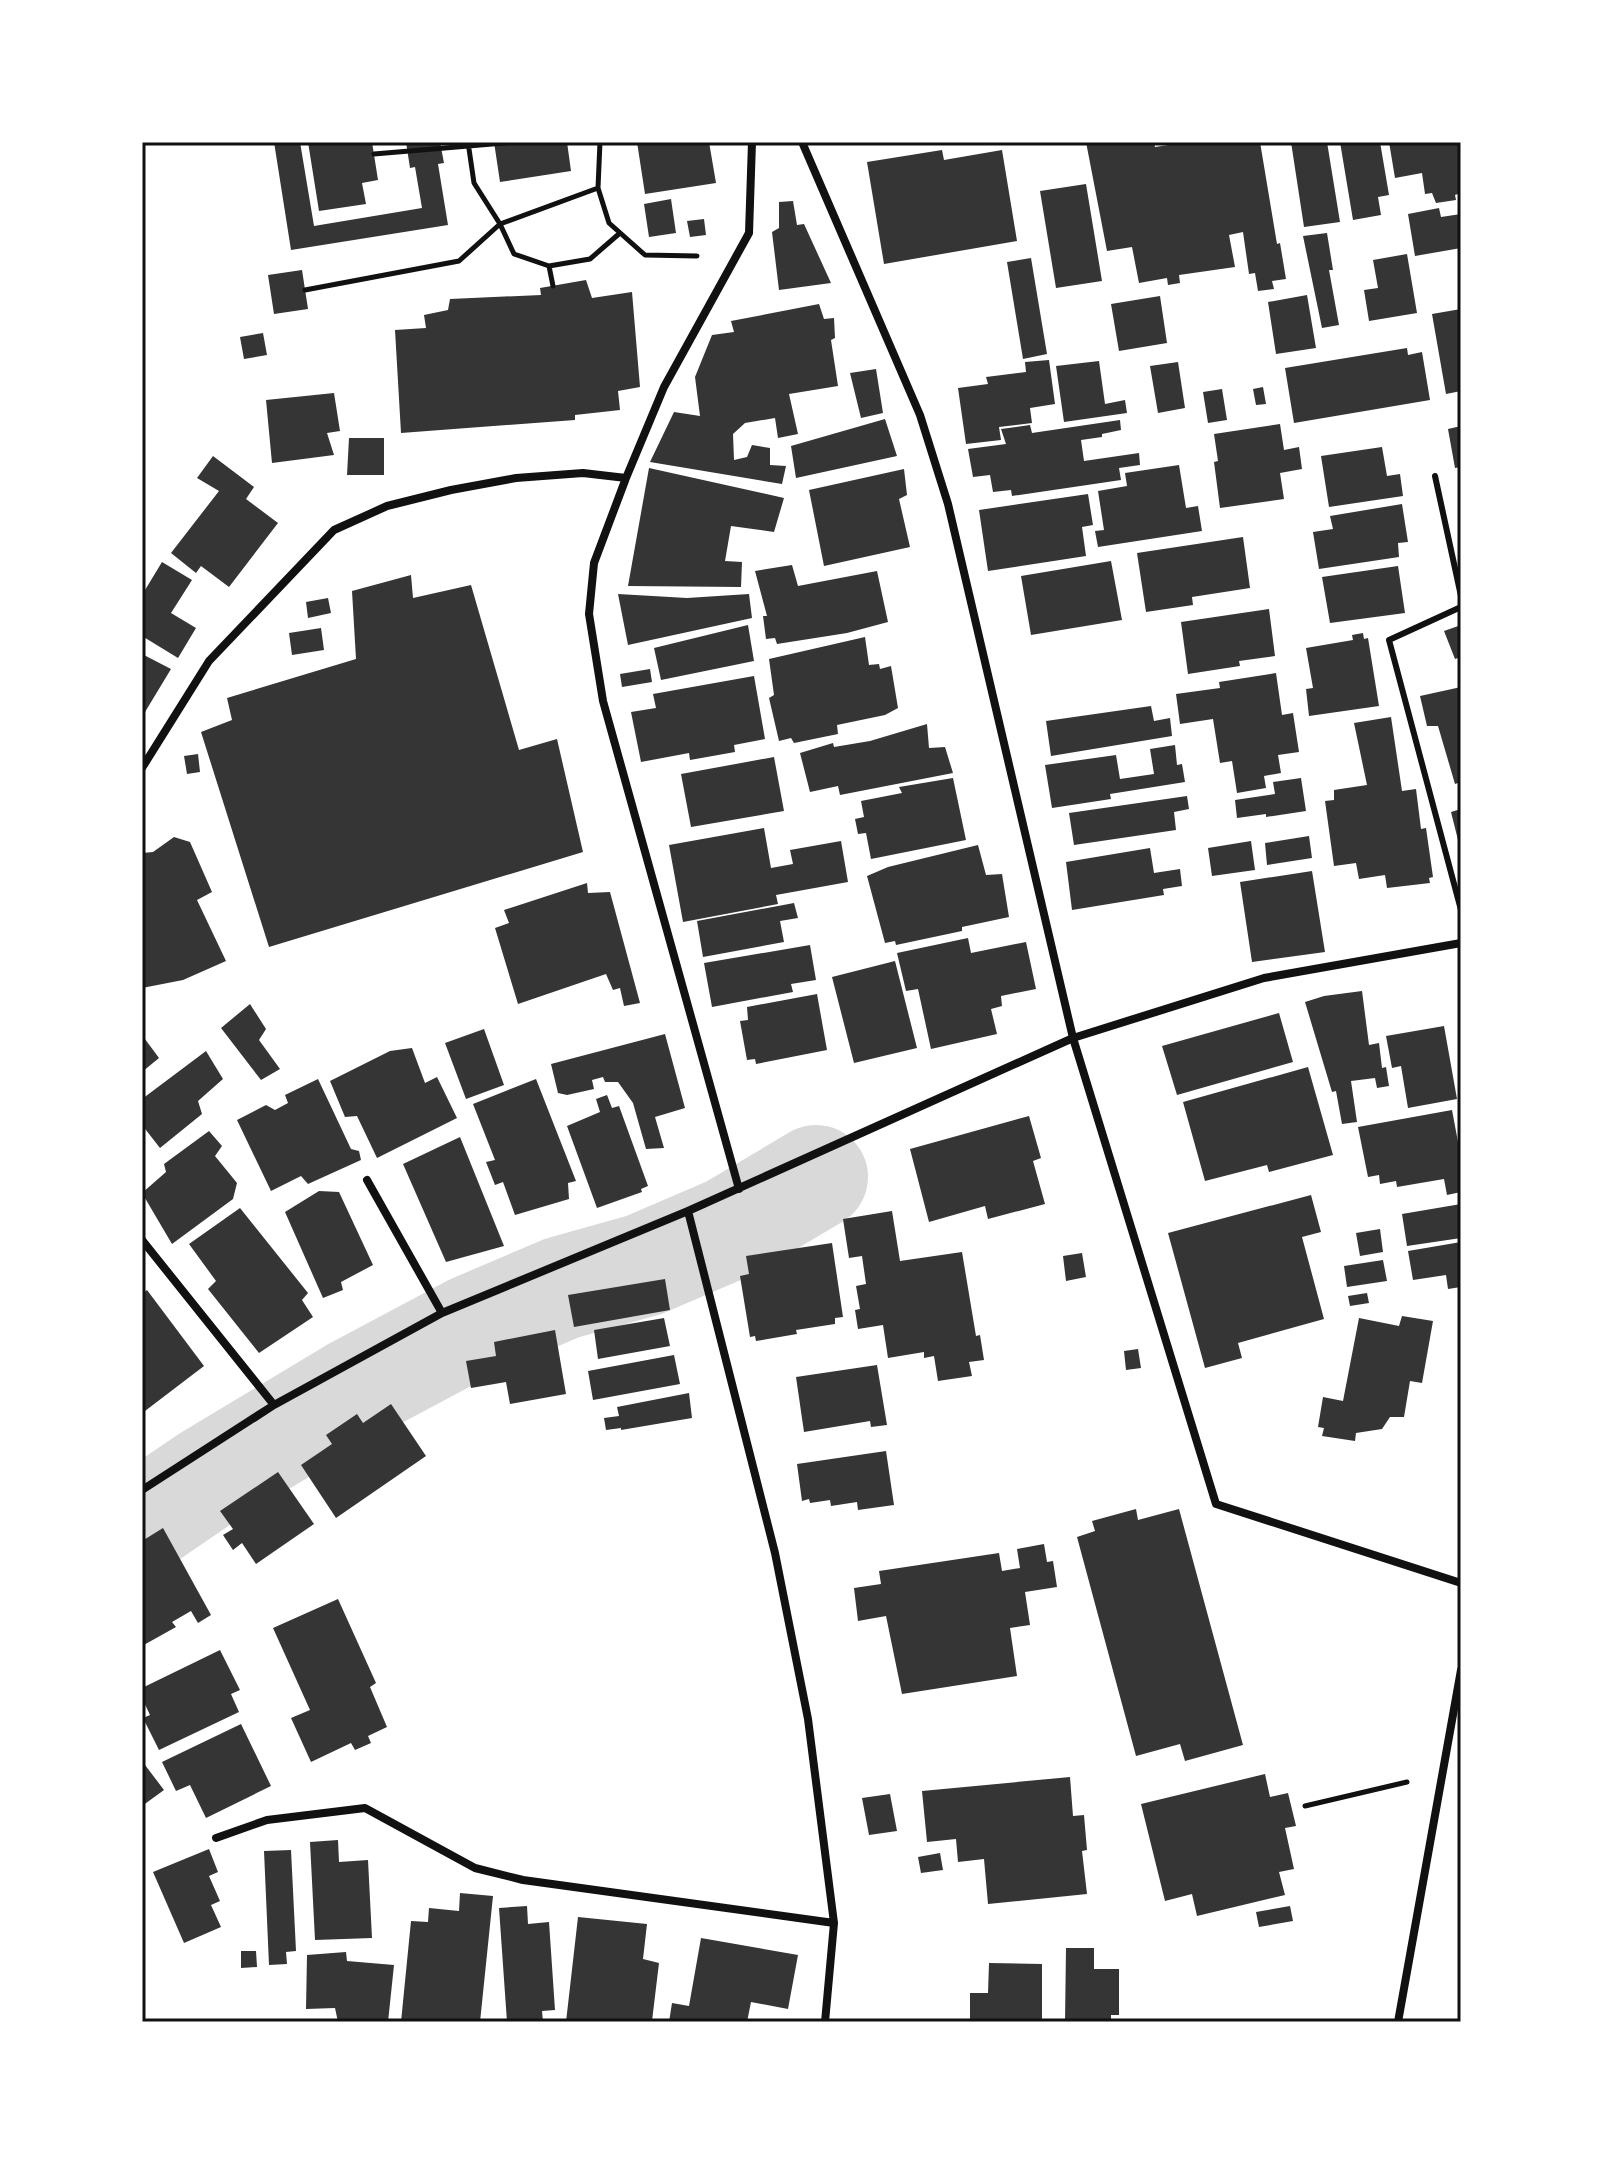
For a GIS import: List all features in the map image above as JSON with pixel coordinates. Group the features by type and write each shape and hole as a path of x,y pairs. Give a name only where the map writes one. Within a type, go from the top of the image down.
{"street":[{"path":"739,1189 603,701 589,614 594,563 664,387 749,233 752,142"},
{"path":"802,142 920,415 948,504 1073,1038 1216,1504 1461,1583"},
{"path":"142,768 209,661 334,530 387,506 516,478 583,473 626,478"},
{"path":"142,1490 274,1405 442,1313 739,1189 1073,1038 1264,978 1461,943"},
{"path":"367,1180 442,1313"},
{"path":"688,1211 775,1553 808,1719 834,1923 825,2022"},
{"path":"142,1240 274,1405"},
{"path":"1398,2022 1461,1670"},
{"path":"216,1838 267,1820 365,1808 475,1868 523,1880 834,1923"}],"lane":[{"path":"1435,476 1461,596"},
{"path":"1461,607 1389,640 1461,910"}],"path":[{"path":"374,154 516,142"},
{"path":"600,142 598,188 609,223 645,255 702,256"},
{"path":"468,144 474,183 500,224 514,254 549,266 590,259 620,233"},
{"path":"305,290 459,261 500,224 598,188"},
{"path":"549,266 553,286"},
{"path":"1305,1806 1392,1787"}],"building":[{"path":"274,142 300,142 314,226 422,208 415,167 410,168 406,142 440,142 444,163 438,164 448,225 291,250"},
{"path":"308,142 372,142 378,180 362,183 366,204 319,211"},
{"path":"494,142 567,142 571,171 500,182"},
{"path":"637,142 709,142 716,183 645,194"},
{"path":"1086,142 1154,142 1155,147 1188,142 1260,142 1286,279 1272,281 1274,289 1258,291 1255,273 1249,274 1243,232 1229,235 1235,267 1179,275 1180,283 1168,285 1167,278 1139,283 1132,247 1107,251"},
{"path":"1291,142 1327,142 1340,222 1304,227"},
{"path":"1340,142 1380,142 1389,195 1378,197 1381,215 1353,220"},
{"path":"1389,142 1461,142 1461,193 1455,195 1456,200 1436,203 1432,193 1425,194 1422,173 1395,178"},
{"path":"942,150 944,160 1002,150 1017,241 884,264 867,162"},
{"path":"1086,184 1102,281 1056,288 1040,191"},
{"path":"671,199 676,233 649,237 644,204"},
{"path":"793,201 797,225 804,224 831,283 779,290 772,232 779,228 779,202"},
{"path":"1439,208 1441,217 1461,214 1461,248 1415,256 1408,214"},
{"path":"704,219 706,235 690,237 687,221"},
{"path":"1327,233 1333,270 1329,270 1339,325 1322,328 1303,236"},
{"path":"1407,254 1417,313 1369,321 1364,290 1378,288 1373,260"},
{"path":"1031,258 1047,354 1023,359 1007,262"},
{"path":"302,270 308,309 274,314 268,275"},
{"path":"586,280 592,298 632,292 640,387 618,391 620,410 575,415 575,420 401,433 395,330 426,328 424,315 448,310 450,299 541,295 540,288"},
{"path":"1307,295 1316,348 1276,354 1268,302"},
{"path":"1160,296 1167,343 1119,351 1111,304"},
{"path":"819,304 824,319 834,318 835,338 831,340 838,386 789,394 798,434 778,438 775,418 745,423 733,434 734,460 747,457 752,445 770,448 770,465 786,466 782,484 650,462 674,412 700,416 695,377 712,335 734,332 731,321"},
{"path":"1461,309 1461,391 1446,394 1432,314"},
{"path":"263,333 267,355 244,359 240,337"},
{"path":"1407,348 1408,355 1422,352 1430,400 1294,423 1285,368"},
{"path":"1049,360 1055,404 1030,408 1032,423 999,427 1001,440 966,444 958,388 988,384 986,377 1026,372 1025,362"},
{"path":"1099,361 1105,404 1125,400 1127,413 1064,422 1056,366"},
{"path":"1178,362 1185,408 1158,413 1150,366"},
{"path":"876,369 883,413 861,418 850,373"},
{"path":"1263,387 1266,404 1256,405 1253,389"},
{"path":"1222,389 1227,420 1208,423 1203,392"},
{"path":"334,393 340,431 327,433 334,455 272,463 266,400"},
{"path":"885,419 897,456 796,478 791,446"},
{"path":"1120,420 1121,430 1081,440 1084,461 1139,453 1140,465 1119,468 1121,480 1012,496 1011,490 993,492 990,475 973,477 968,449 1006,444 1001,429 1030,425 1032,433"},
{"path":"1280,424 1284,450 1299,447 1302,469 1280,473 1284,499 1220,508 1214,434"},
{"path":"1461,426 1461,467 1455,468 1448,429"},
{"path":"349,438 384,438 384,475 347,475"},
{"path":"1382,447 1387,476 1400,474 1403,496 1329,507 1321,456"},
{"path":"213,456 254,487 246,499 278,523 229,587 201,566 196,573 171,553 219,491 197,478"},
{"path":"1179,465 1186,508 1198,506 1202,531 1098,547 1095,531 1104,530 1098,491 1127,486 1125,473"},
{"path":"649,468 784,498 774,532 731,526 725,561 742,562 741,587 628,586"},
{"path":"904,469 907,495 899,499 910,547 824,566 809,490"},
{"path":"1088,494 1093,525 1082,527 1086,556 988,571 979,510"},
{"path":"1402,504 1408,542 1398,543 1399,557 1319,569 1313,532 1333,529 1330,516"},
{"path":"1243,537 1250,588 1192,597 1193,605 1146,612 1137,553"},
{"path":"1111,561 1122,620 1031,635 1021,576"},
{"path":"162,562 192,580 171,613 196,628 178,658 142,636 142,595"},
{"path":"792,565 798,586 877,571 888,622 847,633 777,644 775,638 766,639 763,616 767,616 755,571"},
{"path":"1398,566 1405,613 1330,623 1322,577"},
{"path":"411,575 413,598 471,585 519,750 557,739 583,852 269,947 201,732 232,720 227,698 356,659 352,591"},
{"path":"618,594 687,598 749,594 752,618 628,645"},
{"path":"328,598 331,613 308,618 306,602"},
{"path":"1269,609 1275,656 1239,661 1240,666 1188,674 1181,622"},
{"path":"748,625 754,661 661,680 654,648"},
{"path":"1461,625 1461,657 1455,659 1444,631"},
{"path":"321,628 324,650 292,655 289,633"},
{"path":"1363,633 1364,639 1368,638 1379,706 1309,716 1306,689 1313,688 1306,648 1353,640 1352,635"},
{"path":"865,637 869,665 879,664 880,669 891,666 898,708 885,715 837,725 838,734 794,743 791,738 779,741 769,698 774,695 769,659"},
{"path":"142,654 171,669 142,717"},
{"path":"650,669 652,682 622,687 620,674"},
{"path":"1276,673 1282,715 1293,713 1299,752 1278,755 1281,773 1264,776 1266,788 1237,793 1232,761 1220,763 1213,719 1180,724 1176,694 1220,688 1219,682"},
{"path":"754,676 765,739 734,745 735,752 690,760 689,753 641,762 631,712 656,708 653,694"},
{"path":"1461,687 1461,782 1455,784 1438,726 1427,726 1420,696"},
{"path":"1151,706 1154,721 1170,718 1172,736 1051,756 1046,721"},
{"path":"1391,717 1402,791 1416,789 1421,829 1426,828 1433,877 1429,878 1430,883 1387,888 1385,875 1359,879 1356,863 1334,866 1325,801 1334,800 1334,790 1367,785 1354,723"},
{"path":"927,724 929,748 945,747 953,773 840,795 838,786 810,792 800,753 833,743 834,747 870,741"},
{"path":"1175,745 1177,765 1182,764 1185,782 1110,794 1111,799 1052,808 1045,765 1116,755 1120,779 1154,774 1150,749"},
{"path":"198,754 200,772 187,774 184,756"},
{"path":"774,757 784,811 691,827 681,774"},
{"path":"953,778 966,840 871,859 866,833 858,834 855,819 864,817 861,801 902,793 899,787"},
{"path":"1301,778 1306,811 1237,818 1235,800 1275,794 1273,782"},
{"path":"1187,796 1189,809 1174,812 1176,830 1074,845 1069,813"},
{"path":"1461,809 1461,848 1460,848 1451,812"},
{"path":"764,828 771,868 793,864 790,850 841,841 848,882 776,895 778,904 683,922 669,845"},
{"path":"1309,836 1312,858 1267,865 1265,843"},
{"path":"174,837 190,842 212,892 197,900 226,961 183,980 142,988 142,853 153,852"},
{"path":"1251,841 1255,870 1212,876 1208,848"},
{"path":"978,845 986,875 1002,874 1009,917 896,945 895,941 885,943 867,876 888,867"},
{"path":"1150,848 1154,873 1180,869 1182,886 1163,889 1164,895 1072,910 1066,862"},
{"path":"1312,871 1325,952 1252,962 1240,882"},
{"path":"587,883 588,893 610,892 640,1003 624,1006 620,988 613,990 606,974 518,1004 495,928 509,923 504,910"},
{"path":"794,903 798,918 780,921 784,942 703,957 697,921"},
{"path":"968,938 971,953 1026,942 1036,989 1001,996 1002,1006 991,1009 997,1034 931,1049 918,989 906,991 897,953"},
{"path":"810,945 816,980 791,984 793,992 712,1007 704,963"},
{"path":"895,961 917,1048 854,1063 832,977"},
{"path":"1362,991 1369,1045 1379,1043 1382,1068 1386,1067 1389,1086 1377,1088 1375,1078 1351,1081 1357,1122 1342,1124 1336,1091 1332,1092 1305,1002"},
{"path":"817,994 827,1050 756,1064 755,1059 747,1060 740,1021 748,1020 747,1007"},
{"path":"250,1004 266,1029 259,1040 280,1069 261,1080 221,1028"},
{"path":"1279,1013 1293,1062 1177,1095 1162,1046"},
{"path":"1444,1026 1457,1099 1408,1108 1401,1066 1392,1068 1386,1036"},
{"path":"484,1029 504,1085 466,1099 445,1043"},
{"path":"665,1034 685,1108 655,1117 664,1148 646,1149 633,1103 618,1082 605,1082 603,1077 592,1080 594,1089 567,1095 558,1093 551,1064"},
{"path":"142,1035 159,1058 142,1072"},
{"path":"412,1048 425,1083 437,1077 457,1118 377,1158 357,1116 345,1117 330,1081 390,1051"},
{"path":"206,1051 223,1079 198,1101 202,1114 160,1148 142,1125 142,1099"},
{"path":"1308,1067 1333,1155 1269,1172 1267,1165 1205,1181 1183,1102"},
{"path":"318,1079 351,1149 359,1151 361,1160 308,1184 301,1176 271,1191 237,1120 266,1105 275,1110 288,1103 285,1095"},
{"path":"536,1079 576,1181 568,1183 569,1199 515,1215 503,1182 495,1185 486,1162 495,1160 473,1104"},
{"path":"607,1095 612,1108 619,1106 648,1186 641,1189 642,1192 597,1208 567,1126 600,1112 596,1099"},
{"path":"1452,1110 1461,1158 1461,1192 1447,1195 1444,1179 1397,1187 1396,1181 1380,1184 1379,1175 1368,1177 1358,1127"},
{"path":"1029,1116 1041,1158 1033,1161 1045,1204 988,1219 985,1206 929,1222 910,1149"},
{"path":"209,1131 222,1146 215,1156 237,1183 233,1199 172,1244 142,1193 166,1172 164,1164"},
{"path":"460,1137 504,1246 446,1262 403,1164"},
{"path":"319,1191 339,1192 373,1265 341,1282 343,1290 323,1298 285,1212"},
{"path":"1311,1195 1321,1232 1302,1237 1324,1319 1238,1343 1242,1358 1205,1368 1168,1233"},
{"path":"1461,1204 1461,1238 1407,1246 1402,1214"},
{"path":"240,1208 308,1293 302,1300 313,1317 259,1353 208,1289 216,1281 189,1244"},
{"path":"892,1211 900,1261 962,1252 976,1336 980,1335 984,1360 969,1362 972,1376 938,1381 934,1356 924,1358 924,1352 888,1358 883,1325 858,1329 855,1310 860,1309 856,1286 866,1284 862,1256 849,1258 843,1219"},
{"path":"1380,1229 1383,1252 1360,1256 1356,1233"},
{"path":"1461,1242 1461,1287 1448,1289 1446,1275 1413,1280 1408,1251"},
{"path":"832,1243 843,1317 835,1318 835,1324 796,1330 797,1334 756,1341 755,1336 750,1337 740,1276 749,1274 746,1256"},
{"path":"1082,1253 1086,1277 1066,1281 1063,1256"},
{"path":"1383,1260 1387,1281 1347,1287 1344,1266"},
{"path":"665,1279 670,1310 574,1327 568,1295"},
{"path":"147,1290 204,1366 145,1411 142,1407 142,1294"},
{"path":"1367,1293 1369,1303 1350,1306 1348,1296"},
{"path":"1402,1316 1433,1321 1422,1383 1410,1381 1404,1417 1390,1417 1382,1429 1356,1433 1355,1441 1322,1436 1324,1428 1318,1427 1323,1397 1343,1401 1359,1318 1399,1326"},
{"path":"664,1318 670,1346 598,1359 594,1330"},
{"path":"555,1330 566,1394 510,1404 506,1382 471,1388 466,1361 496,1356 494,1342"},
{"path":"1138,1349 1141,1368 1126,1370 1124,1351"},
{"path":"674,1355 680,1384 593,1400 588,1371"},
{"path":"877,1365 887,1425 871,1427 870,1421 804,1432 796,1377"},
{"path":"689,1393 692,1418 606,1430 604,1418 619,1416 617,1407"},
{"path":"391,1404 426,1456 336,1518 301,1465 332,1444 326,1435 357,1414 363,1423"},
{"path":"886,1451 894,1505 858,1510 857,1502 831,1506 830,1500 802,1501 797,1464"},
{"path":"278,1472 314,1524 256,1564 242,1543 233,1550 223,1535 233,1529 220,1511"},
{"path":"1136,1509 1138,1520 1179,1509 1243,1745 1185,1761 1180,1744 1136,1756 1077,1537 1095,1531 1092,1521"},
{"path":"163,1528 211,1615 198,1623 191,1611 172,1622 176,1627 142,1646 142,1541"},
{"path":"1044,1544 1047,1562 1053,1561 1057,1587 1025,1592 1030,1625 1010,1628 1017,1676 902,1694 886,1616 858,1621 854,1588 881,1584 879,1571 999,1553 1002,1571 1020,1568 1017,1549"},
{"path":"338,1599 376,1683 370,1687 387,1727 368,1736 371,1743 355,1750 351,1743 311,1762 291,1718 310,1710 273,1628"},
{"path":"220,1650 240,1690 231,1694 239,1712 159,1750 143,1718 150,1715 142,1698 142,1688"},
{"path":"241,1724 271,1786 206,1818 190,1785 176,1791 162,1762"},
{"path":"142,1761 164,1790 142,1806"},
{"path":"1265,1774 1270,1797 1288,1793 1296,1826 1285,1828 1294,1869 1279,1872 1285,1895 1197,1916 1192,1894 1165,1901 1141,1804"},
{"path":"1070,1777 1073,1816 1084,1815 1087,1850 1082,1851 1087,1894 988,1904 984,1859 958,1862 956,1839 927,1842 922,1791"},
{"path":"890,1794 897,1831 869,1835 862,1798"},
{"path":"338,1840 339,1862 368,1860 372,1938 315,1940 310,1842"},
{"path":"209,1849 218,1872 209,1876 220,1901 211,1905 221,1927 184,1943 153,1872"},
{"path":"291,1850 296,1951 286,1952 287,1964 269,1965 264,1851"},
{"path":"940,1853 943,1870 921,1873 918,1857"},
{"path":"460,1893 493,1896 480,2022 401,2022 411,1921 428,1922 429,1908 459,1911"},
{"path":"527,1906 528,1924 549,1922 555,2010 542,2011 543,2022 507,2022 499,1908"},
{"path":"1290,1906 1293,1921 1259,1927 1256,1912"},
{"path":"578,1917 647,1924 643,1959 659,1963 652,2021 566,2022"},
{"path":"701,1938 798,1955 788,2009 751,2002 747,2022 669,2022 672,2003 689,2006"},
{"path":"1066,1948 1094,1948 1094,1969 1119,1969 1119,2015 1111,2015 1111,2022 1065,2022"},
{"path":"241,1951 256,1951 257,1967 241,1968"},
{"path":"346,1952 347,1961 394,1965 388,2022 338,2022 335,2008 306,2009 307,1955"},
{"path":"989,1963 1042,1964 1042,2022 970,2022 970,1993 988,1993"}],"waterway":[{"path":"142,1522 208,1477 351,1391 473,1326 562,1288 644,1265 730,1228 816,1177"}]}
